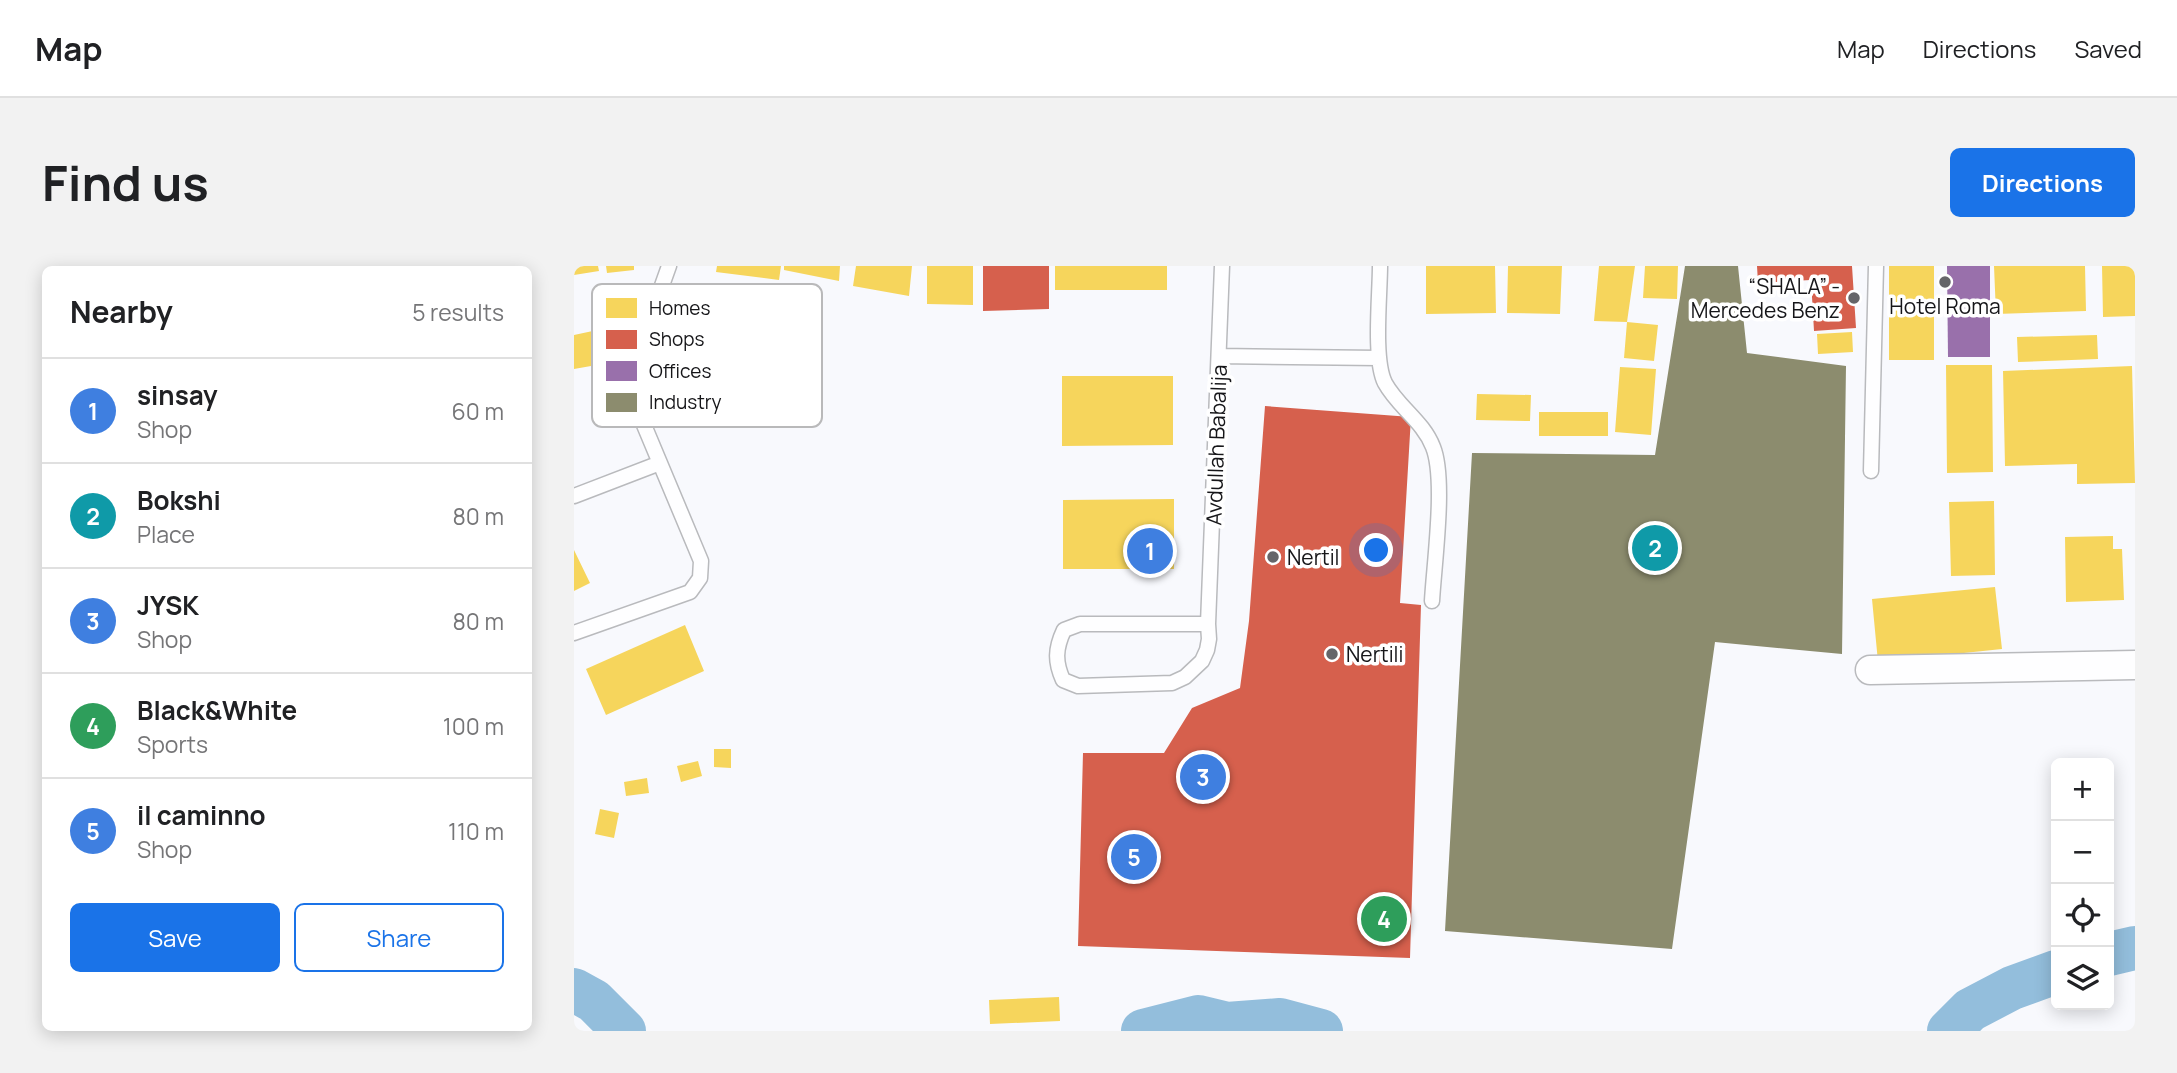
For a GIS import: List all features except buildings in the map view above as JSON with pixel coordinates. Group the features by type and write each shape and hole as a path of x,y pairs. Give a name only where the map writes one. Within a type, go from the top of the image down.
{"street":[{"path":"1870,670 2135,665"}],"lane":[{"path":"662,284 668,266"},
{"name":"Avdullah Babalija","path":"1208,624 1080,624 1064,631 1058,642 1058,668 1063,680 1078,686 1172,683 1185,677 1202,661 1209,639 1222,266"},
{"path":"1380,266 1379,358 1384,382 1420,424 1434,448 1439,479 1432,601"},
{"path":"1871,471 1876,266"},
{"path":"1219,356 1379,358"},
{"path":"574,633 691,592 700,578 701,561 645,427"},
{"path":"574,496 660,463"}],"waterway":[{"path":"2114,953 2135,948"},
{"path":"1949,1031 1970,1010 2012,988 2051,974"},
{"path":"574,990 594,1001 624,1031"},
{"path":"1143,1031 1198,1017 1227,1024 1280,1020 1321,1031"}],"place":[{"name":"Hotel Roma","path":"1945,282"},
{"name":"“SHALA” - Mercedes Benz","path":"1854,298"},
{"name":"Bokshi","path":"1655,548"},
{"name":"sinsay","path":"1150,551"},
{"name":"Nertil","path":"1273,557"},
{"name":"Nertili","path":"1332,654"},
{"name":"JYSK","path":"1203,777"},
{"name":"il caminno","path":"1134,857"},
{"name":"Black&White","path":"1384,919"}]}
